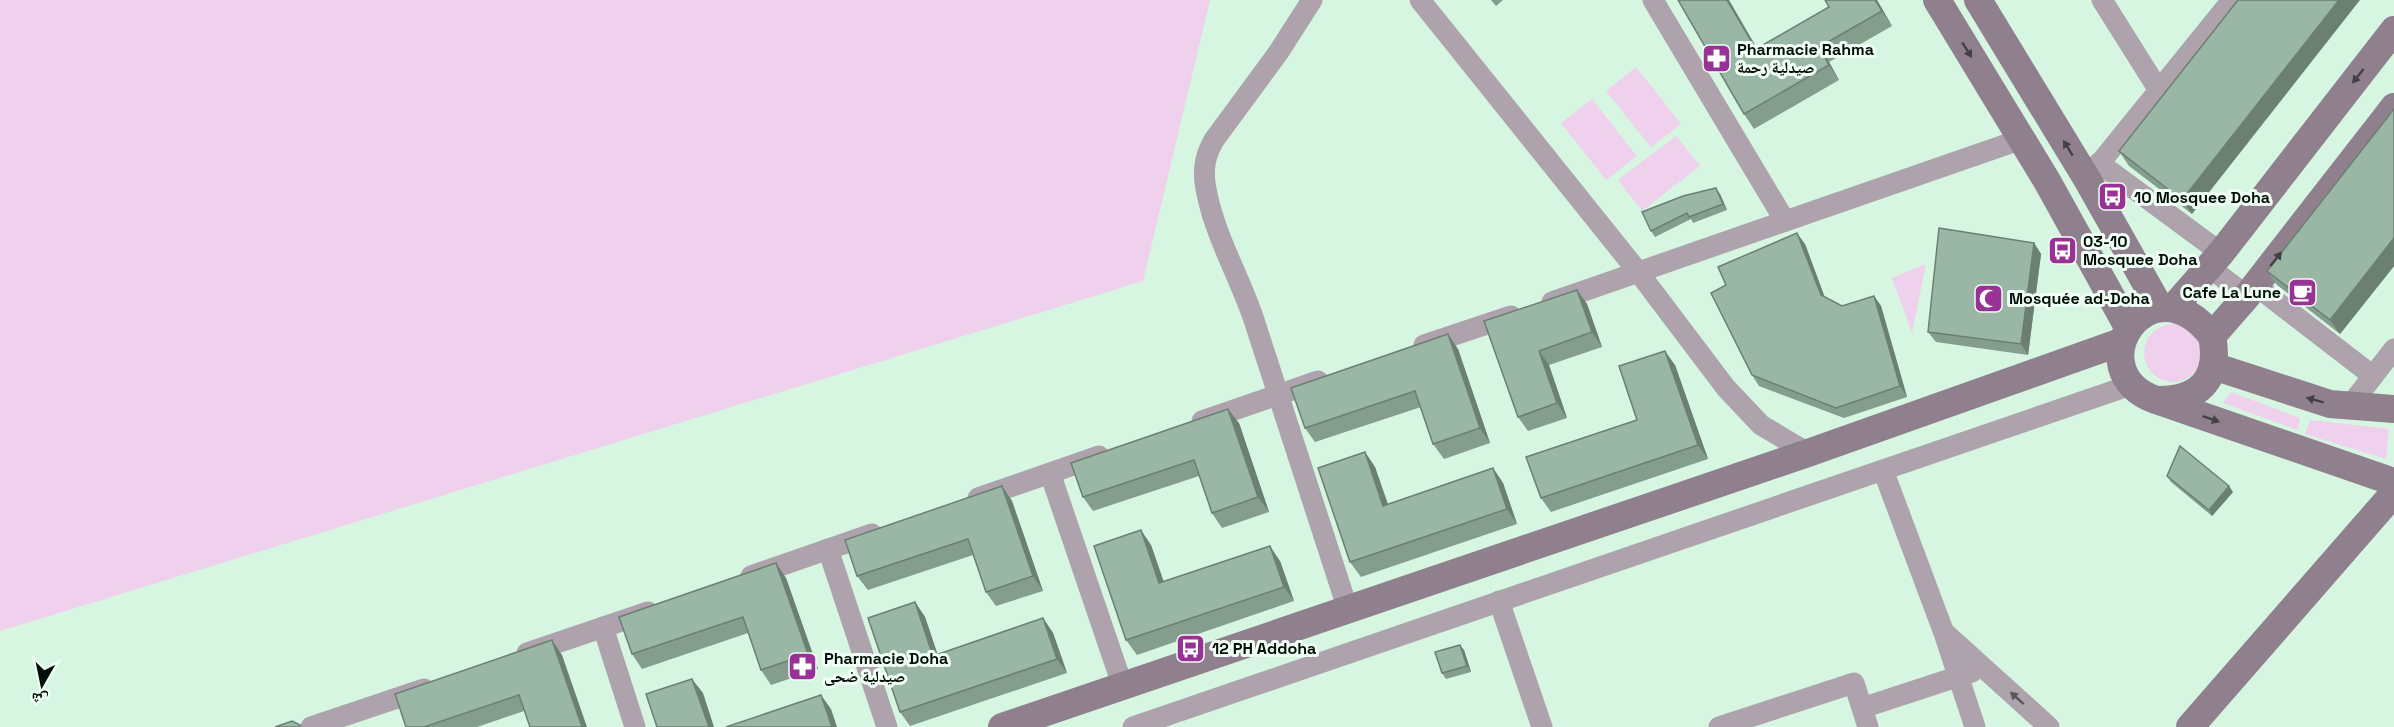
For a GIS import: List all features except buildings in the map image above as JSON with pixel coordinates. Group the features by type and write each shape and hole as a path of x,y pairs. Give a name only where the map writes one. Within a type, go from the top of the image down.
{"street":[{"path":"1312,0 1278,53 1206,153 1205,184 1215,218 1254,318 1348,610"},
{"path":"1420,0 1639,273 1747,412 1761,425 1808,453"},
{"path":"1653,0 1785,221"},
{"path":"1936,0 2022,139 2125,335 2121,364 2131,385 2144,396 2394,482"},
{"path":"1978,0 2093,171 2166,308 2191,314 2212,336 2213,366 2206,381 2191,395 2180,400 2156,400"},
{"path":"2102,0 2158,89"},
{"path":"2093,171 2232,0"},
{"path":"1002,727 1808,453 2125,335 2142,315 2166,308 2215,260 2394,30"},
{"path":"2212,336 2251,291 2394,107"},
{"path":"1410,350 1639,273 2022,139"},
{"path":"2093,171 2215,260 2251,291 2373,376"},
{"path":"2349,407 2394,349"},
{"path":"2213,366 2251,377 2309,399 2349,407 2394,409"},
{"path":"1186,426 1333,376"},
{"path":"1137,726 1499,601 1713,531 2131,385"},
{"path":"961,504 1119,450"},
{"path":"1883,470 1944,633 1975,727"},
{"path":"1050,473 1123,687"},
{"path":"2200,723 2394,493"},
{"path":"727,584 894,526"},
{"path":"828,549 887,727"},
{"path":"1499,601 1542,727"},
{"path":"505,661 671,604"},
{"path":"603,627 635,727"},
{"path":"1944,633 2049,727"},
{"path":"1719,727 1854,682 1865,718 1984,668"},
{"path":"311,727 355,720 440,683"}],"shaded area":[{"path":"0,0 1210,0 1143,281 0,631"},
{"path":"1636,67 1681,124 1651,147 1606,91"},
{"path":"1592,99 1637,156 1606,180 1561,123"},
{"path":"1676,136 1700,166 1642,211 1618,180"},
{"path":"1926,264 1912,333 1892,278"},
{"path":"2173,324 2184,326 2197,337 2202,353 2200,364 2189,377 2173,382 2162,380 2149,369 2144,353 2146,342 2157,329"},
{"path":"2231,392 2300,418 2298,430 2223,403"},
{"path":"2310,420 2389,429 2386,459 2305,434"}],"place":[{"name":"Pharmacie Rahma صيدلية رحمة","path":"1716,58"},
{"name":"10 Mosquee Doha","path":"2113,197"},
{"name":"03-10 Mosquee Doha","path":"2062,250"},
{"name":"Cafe La Lune","path":"2302,292"},
{"name":"Mosquée ad-Doha","path":"1988,298"},
{"name":"12 PH Addoha","path":"1191,648"},
{"name":"Pharmacie Doha صيدلية ضحى","path":"803,667"}]}
